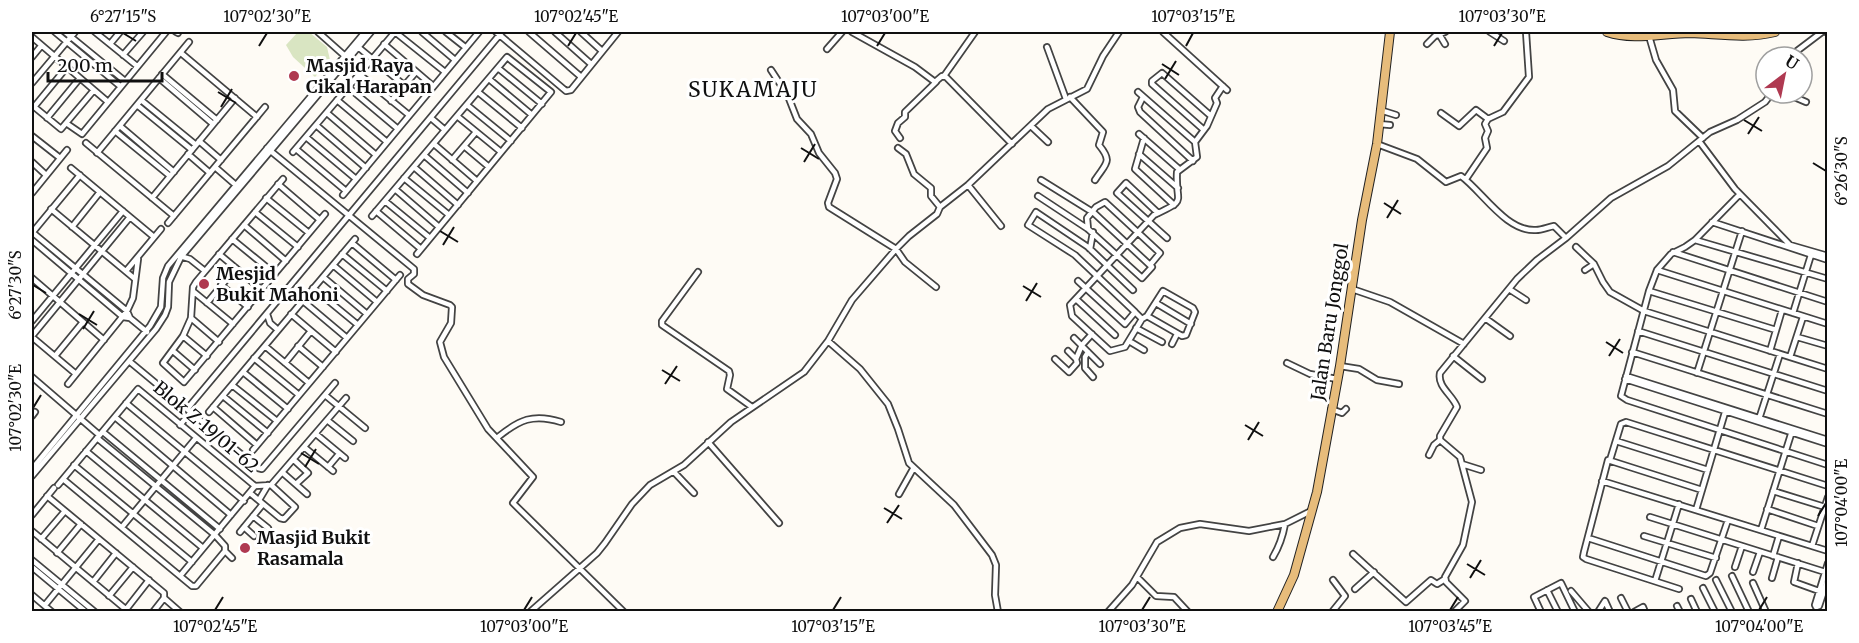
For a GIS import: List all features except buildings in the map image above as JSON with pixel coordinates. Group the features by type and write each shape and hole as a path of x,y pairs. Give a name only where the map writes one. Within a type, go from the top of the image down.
{"main road":[{"name":"Jalan Baru Jonggol","path":"1277,612 1294,575 1317,492 1377,144 1390,32"},
{"path":"1607,32 1622,36 1672,33 1751,35 1775,32"}],"street":[{"path":"55,32 120,86"},
{"path":"65,32 125,81"},
{"path":"32,83 75,32"},
{"path":"96,32 137,66"},
{"path":"110,44 120,32"},
{"path":"123,55 143,32"},
{"path":"66,123 82,134 166,32"},
{"path":"318,32 346,57"},
{"path":"32,477 146,331 161,308 165,272 365,32"},
{"path":"346,57 371,32"},
{"path":"445,72 395,32 295,151 344,193 477,34 469,32"},
{"path":"422,32 455,60"},
{"path":"446,32 465,47"},
{"path":"555,32 591,64"},
{"path":"581,32 602,51"},
{"path":"827,49 842,32"},
{"path":"852,32 915,67 936,82"},
{"path":"900,138 895,131 898,123 905,117 905,112 944,76 975,32"},
{"path":"530,612 606,543 632,504 645,490 657,480 684,465 708,442 752,407 800,375 828,341 852,300 909,236 937,214 940,207 968,185 1048,110 1090,86 1103,56 1119,32"},
{"path":"1163,32 1225,88 1215,98 1217,103 1204,130 1195,142"},
{"path":"1427,44 1445,32"},
{"path":"1490,32 1504,41"},
{"path":"1466,179 1487,148 1485,138 1488,131 1485,124 1488,119 1503,112 1529,77 1526,32"},
{"path":"1804,45 1821,32"},
{"path":"180,425 260,322 499,33 565,91 571,90 615,33"},
{"path":"529,33 580,76"},
{"path":"1439,34 1445,44"},
{"path":"1646,35 1656,60 1673,90 1675,111 1701,139 1744,202 1782,240 1782,245"},
{"path":"32,37 108,102"},
{"path":"97,153 189,42"},
{"path":"384,44 433,86"},
{"path":"32,57 41,46"},
{"path":"358,47 404,86"},
{"path":"1047,47 1068,98 1103,132 1099,145 1107,155 1107,160 1095,180"},
{"path":"181,52 257,117"},
{"path":"417,254 551,92 508,57 374,214 421,249"},
{"path":"68,68 33,106 47,118 60,129 94,90"},
{"path":"498,68 542,104"},
{"path":"771,70 788,96 797,119 811,134 819,153 835,173 837,179 828,206 896,249 905,262 936,287"},
{"path":"391,101 416,72"},
{"path":"1204,130 1152,84 1152,81 1162,73 1211,116"},
{"path":"359,74 409,116"},
{"path":"161,76 215,122"},
{"path":"944,76 1012,144"},
{"path":"47,118 80,78"},
{"path":"489,79 532,115"},
{"path":"348,87 398,129"},
{"path":"478,92 522,128"},
{"path":"1133,290 1107,265 1090,249 1036,212 1028,225 1075,255 1096,276 1135,312 1145,317 1177,334 1186,335 1195,316 1193,308 1163,291 1156,303 1145,317 1136,328 1125,347 1110,351 1072,316 1070,305 1096,276 1107,265 1117,254 1126,243 1147,221 1174,205 1179,197 1176,173 1198,155 1195,142 1138,92"},
{"path":"1143,97 1138,107 1140,112 1193,161"},
{"path":"152,198 235,98"},
{"path":"141,100 194,148 210,173"},
{"path":"337,100 387,142"},
{"path":"137,105 194,148 221,160"},
{"path":"467,105 511,141"},
{"path":"1429,454 1457,410 1455,402 1439,379 1440,373 1527,268 1566,238 1611,198 1668,166 1710,132 1737,120 1759,105"},
{"path":"168,223 265,107"},
{"path":"1380,110 1396,115"},
{"path":"1441,113 1459,126 1476,110 1488,119"},
{"path":"327,113 376,155"},
{"path":"458,116 501,152"},
{"path":"431,118 445,130"},
{"path":"1379,124 1390,125"},
{"path":"316,125 366,168"},
{"path":"120,126 172,174"},
{"path":"1031,126 1048,142"},
{"path":"115,131 172,174"},
{"path":"452,160 476,132"},
{"path":"1139,134 1179,169"},
{"path":"32,136 60,158"},
{"path":"306,137 356,179"},
{"path":"1144,138 1136,171 1174,205"},
{"path":"86,143 174,216"},
{"path":"434,144 477,181"},
{"path":"1377,144 1417,159 1446,182 1459,176 1466,179 1480,196 1515,224 1536,231 1554,226 1566,238"},
{"path":"465,146 489,167"},
{"path":"898,148 906,154 914,174 931,188 932,196 940,207"},
{"path":"269,149 414,269 414,274 408,279 408,284 419,293 450,304 452,307 451,323 440,342 444,357 488,429 498,437 533,477 514,500 515,506 624,612"},
{"path":"32,193 67,150"},
{"path":"1139,154 1178,188"},
{"path":"424,155 468,193"},
{"path":"32,162 46,175"},
{"path":"215,167 238,186"},
{"path":"414,167 458,205"},
{"path":"71,168 154,237"},
{"path":"80,175 32,233 127,312 130,318 151,336"},
{"path":"404,178 449,215"},
{"path":"283,179 193,287 192,318 183,336 163,364 184,382 325,214"},
{"path":"1041,180 1091,212 1150,265"},
{"path":"1158,213 1125,183 1118,195 1167,238"},
{"path":"278,184 320,220"},
{"path":"968,185 1002,226"},
{"path":"395,189 440,227"},
{"path":"72,227 100,192"},
{"path":"1740,194 1695,240 1673,252 1657,270 1649,291 1621,394 1624,399 1827,465"},
{"path":"1740,194 1790,245 1827,258"},
{"path":"1038,196 1090,230 1142,278 1160,253 1105,202 1096,207 1087,218 1090,230 1090,249"},
{"path":"266,198 309,233"},
{"path":"385,201 430,238"},
{"path":"51,209 135,279"},
{"path":"32,321 123,211"},
{"path":"255,212 297,247"},
{"path":"76,374 32,337 130,217"},
{"path":"1712,222 1811,255 1827,258"},
{"path":"244,225 286,261"},
{"path":"126,271 161,229"},
{"path":"1697,373 1742,231"},
{"path":"232,239 275,274"},
{"path":"32,240 123,317 130,318"},
{"path":"1695,240 1827,279"},
{"path":"209,412 353,241 398,278 253,450"},
{"path":"187,247 190,260"},
{"path":"1576,247 1594,264 1610,292 1644,311 1827,369"},
{"path":"1673,252 1827,302"},
{"path":"219,254 262,290"},
{"path":"342,254 387,291"},
{"path":"1793,313 1811,255"},
{"path":"180,256 190,260 205,272"},
{"path":"32,469 151,336 168,307 171,276 180,256"},
{"path":"68,384 127,312 133,298 138,259"},
{"path":"1585,270 1594,264"},
{"path":"333,265 377,302"},
{"path":"207,303 236,268"},
{"path":"1657,270 1827,324"},
{"path":"698,272 662,321 662,325 729,372 728,388 752,407"},
{"path":"323,277 368,314"},
{"path":"32,278 104,340"},
{"path":"1078,281 1125,324 1135,312"},
{"path":"221,285 248,307"},
{"path":"314,288 358,325"},
{"path":"1352,289 1389,302 1464,344"},
{"path":"1509,289 1526,300"},
{"path":"1649,291 1776,330"},
{"path":"194,292 233,324"},
{"path":"1076,298 1115,335"},
{"path":"303,301 347,338"},
{"path":"1156,303 1191,324"},
{"path":"1770,351 1782,310"},
{"path":"267,314 270,323 278,330"},
{"path":"291,314 336,352"},
{"path":"1791,357 1803,316"},
{"path":"192,318 219,342"},
{"path":"1485,318 1510,336"},
{"path":"55,356 83,322"},
{"path":"260,322 270,323"},
{"path":"1136,328 1162,342"},
{"path":"285,363 311,331"},
{"path":"1638,331 1827,391"},
{"path":"1055,360 1069,372 1077,363 1076,359 1082,345 1092,334"},
{"path":"1172,344 1177,334"},
{"path":"183,336 207,356"},
{"path":"1797,337 1827,346"},
{"path":"1074,338 1100,364"},
{"path":"828,341 860,369 888,404 907,460 966,520 995,560 995,595 998,612"},
{"path":"1129,341 1144,350"},
{"path":"265,346 309,383"},
{"path":"298,346 323,367"},
{"path":"173,351 195,370"},
{"path":"1068,351 1076,359"},
{"path":"1088,352 1085,357 1085,368 1093,377"},
{"path":"1632,352 1827,414"},
{"path":"1759,420 1780,354"},
{"path":"1453,356 1482,379"},
{"path":"125,357 262,469 335,383"},
{"path":"254,358 299,395"},
{"path":"1287,363 1310,374 1337,379"},
{"path":"1340,366 1359,369 1377,380 1399,384"},
{"path":"243,372 288,409"},
{"path":"32,377 215,535 232,558"},
{"path":"1625,378 1827,442"},
{"path":"232,385 277,421"},
{"name":"Blok Z 19/01-62","path":"126,403 138,389 255,486"},
{"path":"326,395 365,428"},
{"path":"223,396 268,433"},
{"path":"254,537 242,530 253,516 270,485 283,473 346,398"},
{"path":"32,515 126,403 244,501"},
{"path":"213,407 257,445"},
{"path":"1331,409 1342,412 1346,409"},
{"path":"1696,510 1726,410"},
{"path":"115,417 231,515"},
{"path":"498,437 516,423 526,419 549,418 561,422"},
{"path":"327,420 353,441"},
{"path":"1679,589 1584,558 1607,461 1610,460 1621,424 1626,422 1827,486"},
{"path":"1761,530 1792,431"},
{"path":"99,434 220,529"},
{"path":"316,434 345,458"},
{"path":"122,527 196,438"},
{"path":"1353,554 1406,602 1431,580 1437,584 1445,579 1464,545 1472,498 1457,454 1440,440"},
{"path":"1616,441 1708,470"},
{"path":"708,442 779,523"},
{"path":"304,447 330,469 339,454"},
{"path":"86,451 203,548"},
{"path":"294,460 308,473 296,484"},
{"path":"1610,460 1702,490"},
{"path":"1462,464 1481,470"},
{"path":"74,465 192,562"},
{"path":"899,494 914,468"},
{"path":"674,472 694,493"},
{"path":"283,473 307,494"},
{"path":"63,479 192,586 196,585 225,551"},
{"path":"1602,481 1827,551"},
{"path":"180,576 255,486 270,485 295,508 282,519 250,493"},
{"path":"1773,490 1826,507"},
{"path":"47,496 165,593 164,598 153,612"},
{"path":"1812,546 1826,507 1827,497"},
{"path":"1655,581 1679,504"},
{"path":"1767,509 1818,526"},
{"path":"41,539 65,511"},
{"path":"1107,612 1137,577 1157,542 1180,528 1200,524 1249,531 1285,524 1311,511"},
{"path":"253,516 268,528"},
{"path":"1650,517 1825,572"},
{"path":"1588,538 1706,576 1710,573 1716,558 1728,520"},
{"path":"57,553 81,524"},
{"path":"1273,557 1279,546 1285,524"},
{"path":"32,531 126,611 149,580"},
{"path":"1644,536 1716,558"},
{"path":"1772,578 1779,536"},
{"path":"45,605 99,539"},
{"path":"1735,567 1742,546"},
{"path":"1753,572 1760,552"},
{"path":"93,582 117,553"},
{"path":"32,560 86,612"},
{"path":"1823,591 1827,563"},
{"path":"1798,564 1794,582 1823,591"},
{"path":"32,567 95,612"},
{"path":"110,596 133,567"},
{"path":"1355,589 1374,572"},
{"path":"1731,576 1749,612"},
{"path":"1137,577 1156,596 1174,597 1188,612"},
{"path":"1445,579 1465,601 1454,612"},
{"path":"1823,591 1827,579"},
{"path":"1332,612 1345,596 1334,580"},
{"path":"1716,580 1732,612"},
{"path":"1541,612 1534,597 1561,583 1575,612"},
{"path":"1753,583 1766,612"},
{"path":"1703,588 1715,612"},
{"path":"1547,590 1558,612"},
{"path":"1571,591 1590,612"},
{"path":"32,595 52,612"},
{"path":"164,598 180,612"},
{"path":"1621,598 1628,612"},
{"path":"1691,599 1697,612"},
{"path":"1598,612 1605,601 1610,612"},
{"path":"1634,612 1643,607 1645,612"}],"green space":[{"path":"298,32 309,32 327,47 330,60 315,77 293,57 286,45"}],"place":[{"name":"Masjid Raya Cikal Harapan","path":"294,76"},
{"name":"Mesjid Bukit Mahoni","path":"204,284"},
{"name":"Masjid Bukit Rasamala","path":"245,548"}],"district":[{"name":"SUKAMAJU","path":"753,90"}]}
